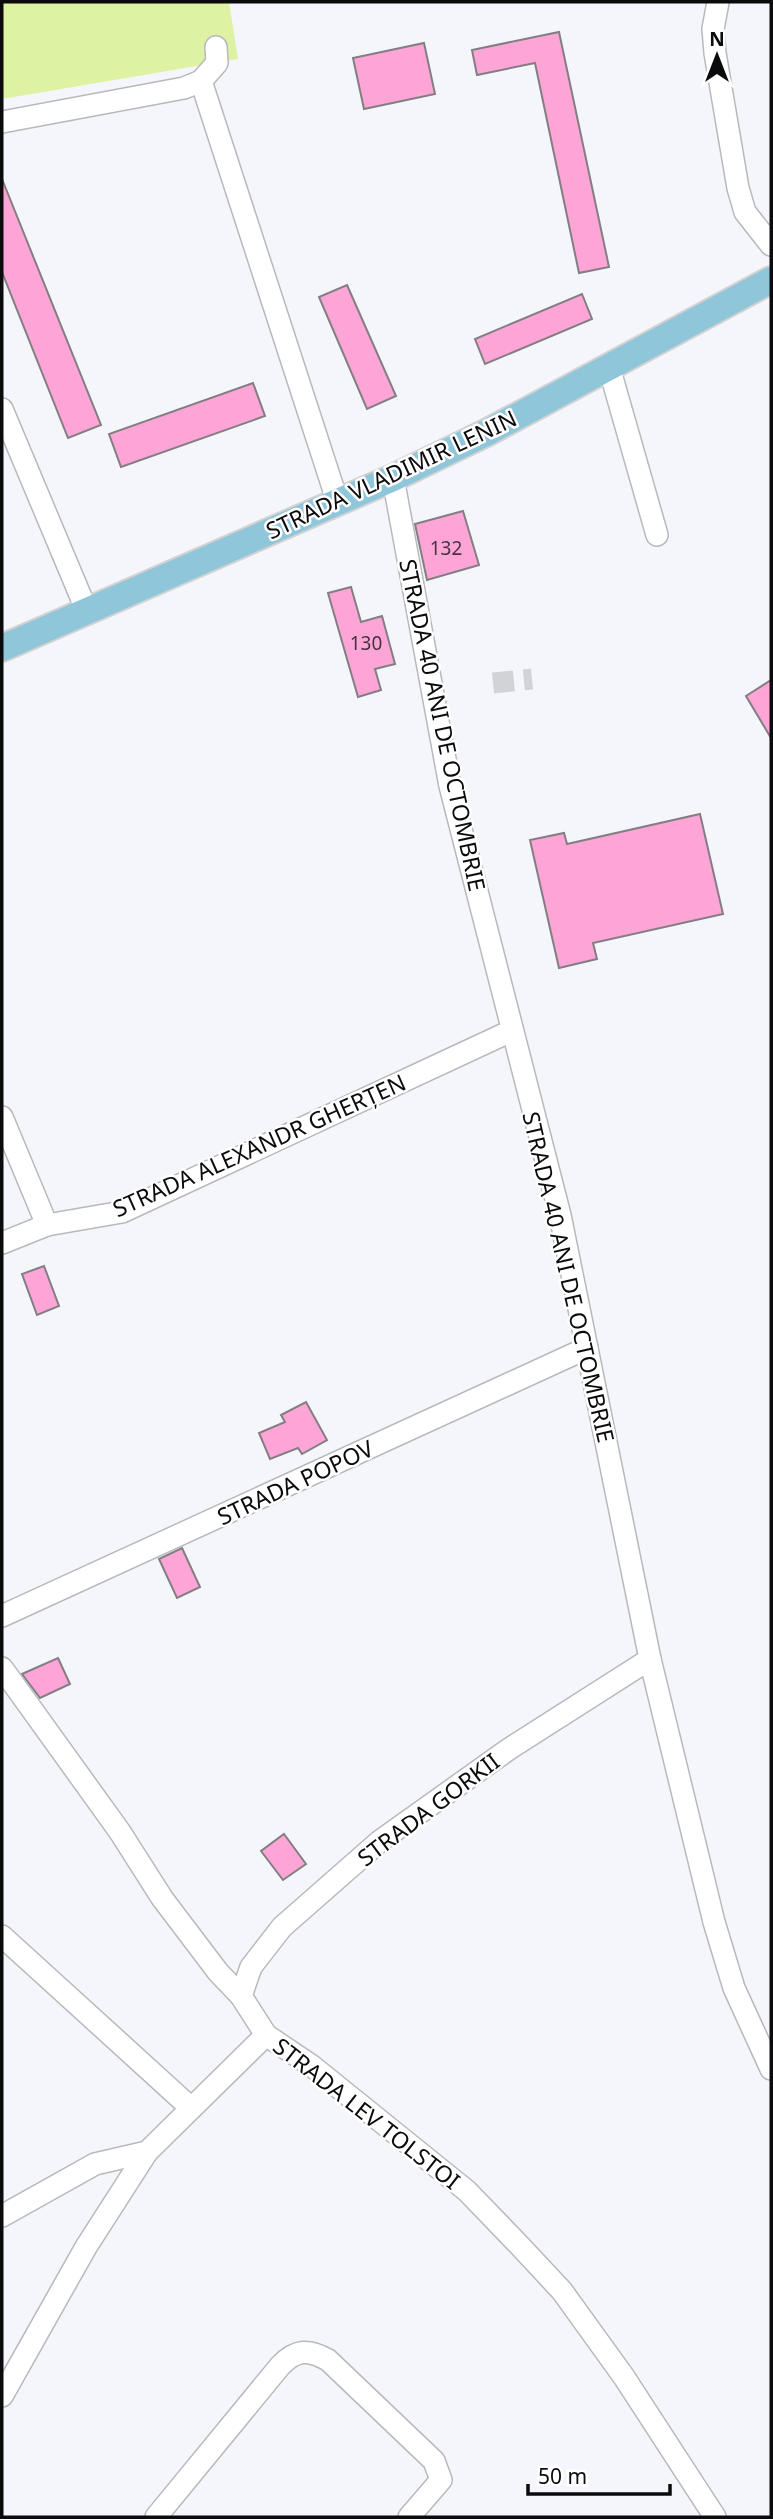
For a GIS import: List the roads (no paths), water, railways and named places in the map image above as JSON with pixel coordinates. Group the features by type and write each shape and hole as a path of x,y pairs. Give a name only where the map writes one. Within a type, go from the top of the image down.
{"main road":[{"name":"STRADA VLADIMIR LENIN","path":"2,648 337,500 393,478 771,280"}],"street":[{"path":"718,2 713,29 715,53 738,188 745,212 771,246"},
{"path":"2,122 184,88 201,81 217,63 216,47"},
{"path":"201,81 337,500"},
{"path":"609,367 657,535"},
{"path":"2,408 86,610"},
{"name":"STRADA 40 ANI DE OCTOMBRIE","path":"393,478 450,786 560,1215 650,1659 714,1922 734,1988 771,2069"},
{"name":"STRADA ALEXANDR GHERȚEN","path":"2,1243 47,1225 122,1212 252,1149 511,1031"},
{"path":"2,1117 47,1225"},
{"name":"STRADA POPOV","path":"2,1616 587,1348"},
{"name":"STRADA GORKII","path":"241,1996 251,1967 282,1927 380,1841 509,1749 650,1659"},
{"name":"STRADA LEV TOLSTOI","path":"2,1668 120,1832 176,1917 218,1972 241,1996 266,2035 312,2066 467,2190 562,2291 624,2376 715,2517"},
{"path":"2,1936 191,2108"},
{"path":"2,2396 86,2247 147,2152 266,2035"},
{"path":"2,2216 95,2164 147,2152"},
{"path":"156,2517 280,2366 289,2356 301,2352 313,2352 328,2361 434,2461 441,2480 409,2517"}],"tunnel":[{"path":"493,683 532,679"}]}
